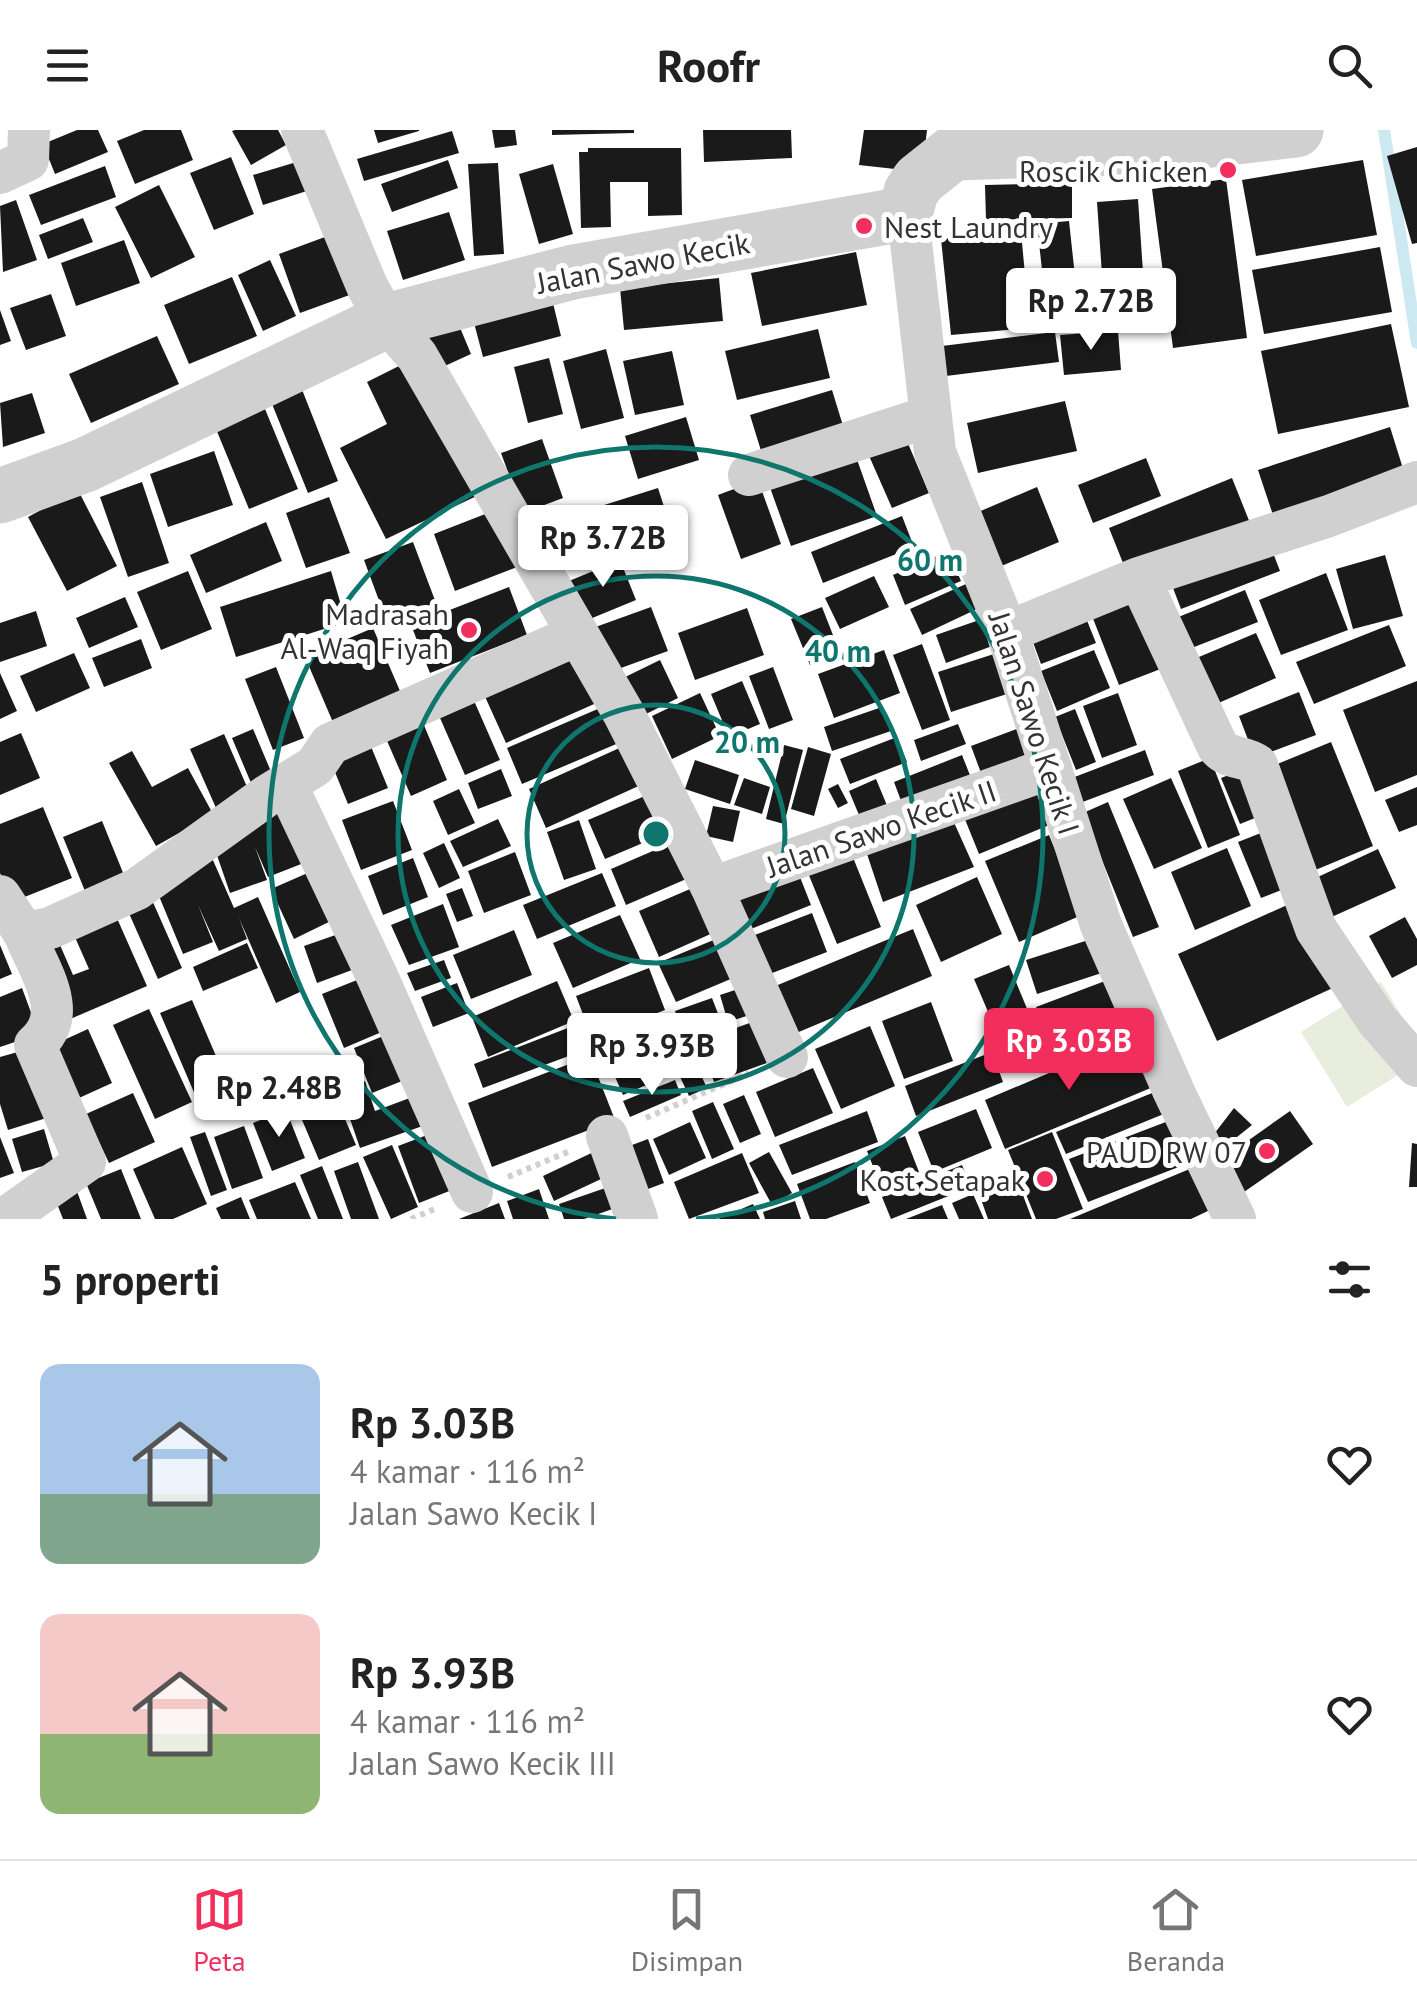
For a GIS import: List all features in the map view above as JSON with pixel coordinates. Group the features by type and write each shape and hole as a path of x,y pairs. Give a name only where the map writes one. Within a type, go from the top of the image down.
{"street":[{"path":"0,173 28,160 29,130"},
{"path":"302,130 367,286 386,320 417,356 624,714 712,888 787,1057"},
{"path":"907,207 910,192 948,142 1152,147 1296,130"},
{"name":"Jalan Sawo Kecik","path":"0,496 84,465 386,320 573,272 893,216 907,207"},
{"name":"Jalan Sawo Kecik I","path":"907,207 935,452 1007,632 1101,925 1174,1092 1222,1215"},
{"path":"749,475 931,416"},
{"path":"1007,632 1140,578 1329,516 1417,482"},
{"path":"1140,578 1218,746 1230,758 1258,765 1324,942 1378,1020 1417,1066"},
{"path":"24,933 50,928 137,890 315,766 330,744 578,635"},
{"name":"Jalan Sawo Kecik II","path":"712,888 1051,768"},
{"path":"286,784 377,976 472,1192"},
{"path":"0,896 24,933 55,1008 48,1033 35,1045 85,1162 4,1219"},
{"path":"607,1136 637,1219"}],"shaded area":[{"path":"1381,982 1417,1041 1417,1063 1347,1107 1301,1032"}],"building":[{"path":"77,130 98,130 108,152 55,174 43,144"},
{"path":"144,130 181,130 193,160 135,184 117,141"},
{"path":"278,130 286,145 251,165 232,131"},
{"path":"374,130 419,130 419,131 378,143"},
{"path":"492,130 515,130 517,145 495,148"},
{"path":"552,130 634,130 634,133 552,135"},
{"path":"703,130 791,130 792,158 704,162"},
{"path":"864,130 927,130 922,172 859,165"},
{"path":"452,131 459,153 364,181 357,159"},
{"path":"1417,147 1417,243 1412,244 1387,156"},
{"path":"588,148 681,148 682,215 648,216 648,182 610,182 611,227 581,228 579,152 588,152"},
{"path":"231,157 254,214 214,230 190,173"},
{"path":"448,160 458,188 392,212 381,184"},
{"path":"1363,160 1377,235 1256,256 1242,180"},
{"path":"300,161 310,190 263,205 253,175"},
{"path":"498,163 504,254 474,256 468,164"},
{"path":"553,164 573,234 539,244 519,174"},
{"path":"105,166 116,197 41,225 29,195"},
{"path":"1226,179 1247,338 1173,348 1152,189"},
{"path":"1072,183 1072,218 986,220 985,185"},
{"path":"159,185 195,257 151,278 115,207"},
{"path":"1138,199 1146,316 1105,318 1097,202"},
{"path":"16,200 37,260 3,272 0,206"},
{"path":"449,212 465,260 403,280 387,231"},
{"path":"83,218 93,242 48,259 39,235"},
{"path":"1069,221 1078,304 1046,307 1037,224"},
{"path":"1021,232 1030,328 951,335 941,239"},
{"path":"333,234 355,293 300,313 279,254"},
{"path":"124,240 140,283 76,306 61,263"},
{"path":"1380,247 1392,312 1264,334 1252,270"},
{"path":"856,252 867,305 762,326 751,273"},
{"path":"270,260 296,316 263,331 238,275"},
{"path":"232,277 257,336 189,364 164,305"},
{"path":"719,278 723,321 624,330 620,288"},
{"path":"51,294 66,336 26,350 10,308"},
{"path":"552,299 561,336 483,357 473,319"},
{"path":"0,310 11,341 0,345"},
{"path":"456,318 471,354 436,370 420,334"},
{"path":"1391,324 1409,407 1278,434 1261,351"},
{"path":"818,329 830,378 737,400 725,351"},
{"path":"1118,331 1121,370 1064,375 1060,335"},
{"path":"1055,332 1059,362 946,376 942,346"},
{"path":"157,336 179,384 91,423 69,374"},
{"path":"606,349 624,418 581,429 563,361"},
{"path":"672,351 684,405 635,415 623,361"},
{"path":"415,358 483,493 386,539 340,448 387,424 367,382"},
{"path":"549,358 563,414 528,423 514,367"},
{"path":"301,387 338,481 308,493 270,399"},
{"path":"832,390 848,442 766,467 750,415"},
{"path":"32,393 45,433 3,447 0,403"},
{"path":"1065,401 1077,451 978,473 967,423"},
{"path":"265,409 298,489 249,509 216,429"},
{"path":"686,417 699,460 638,479 625,436"},
{"path":"1390,427 1405,475 1274,518 1258,470"},
{"path":"904,434 929,493 892,508 866,449"},
{"path":"542,439 563,498 523,513 501,453"},
{"path":"214,451 233,505 168,527 150,474"},
{"path":"854,451 877,516 791,546 768,482"},
{"path":"1146,458 1161,496 1093,523 1078,485"},
{"path":"1232,478 1252,528 1129,578 1109,528"},
{"path":"758,480 781,544 741,559 718,495"},
{"path":"142,482 169,563 128,577 100,497"},
{"path":"1037,487 1059,542 999,567 976,513"},
{"path":"658,488 668,519 593,544 582,512"},
{"path":"78,490 117,566 67,591 28,517"},
{"path":"329,497 350,553 306,568 286,513"},
{"path":"498,509 520,566 455,591 434,534"},
{"path":"902,516 914,547 823,583 811,552"},
{"path":"266,522 282,561 206,593 190,555"},
{"path":"413,542 436,603 387,622 364,560"},
{"path":"1269,542 1280,571 1181,609 1170,580"},
{"path":"948,551 961,581 905,605 893,575"},
{"path":"1385,555 1403,616 1353,629 1336,569"},
{"path":"620,560 636,600 585,621 569,581"},
{"path":"188,571 212,629 161,650 137,592"},
{"path":"331,571 346,622 236,657 220,607"},
{"path":"1326,573 1348,630 1281,655 1259,600"},
{"path":"874,576 889,607 840,629 825,598"},
{"path":"966,584 977,609 922,635 910,609"},
{"name":"Madrasah Al-Waq Fiyah","path":"509,587 527,635 430,673 411,625"},
{"path":"1245,590 1258,622 1184,651 1171,620"},
{"path":"1143,595 1171,665 1119,685 1092,616"},
{"path":"125,597 138,627 89,648 76,618"},
{"path":"651,607 668,651 607,673 590,629"},
{"path":"822,607 840,653 810,665 791,619"},
{"path":"747,608 764,655 695,680 678,633"},
{"path":"36,611 47,646 0,662 0,623"},
{"path":"1084,613 1096,643 1041,664 1030,634"},
{"path":"985,618 995,645 946,663 936,635"},
{"path":"1389,625 1406,666 1314,704 1296,662"},
{"path":"373,628 403,698 335,727 305,657"},
{"path":"1256,633 1276,678 1207,708 1187,662"},
{"path":"141,639 152,668 104,687 92,658"},
{"path":"922,644 950,720 922,730 893,655"},
{"path":"578,648 601,701 506,743 482,690"},
{"path":"884,650 900,693 834,718 818,674"},
{"path":"1094,650 1110,688 1057,711 1041,671"},
{"path":"74,653 90,688 36,712 20,676"},
{"path":"997,653 1010,693 951,712 938,672"},
{"path":"660,660 678,698 640,717 621,679"},
{"path":"276,667 304,738 273,750 245,679"},
{"path":"773,667 793,720 769,729 749,676"},
{"path":"0,673 17,711 0,719"},
{"path":"742,681 760,724 729,737 711,694"},
{"path":"1417,681 1417,775 1375,792 1343,710"},
{"path":"468,687 500,760 465,775 433,702"},
{"path":"1299,692 1316,735 1255,758 1239,716"},
{"path":"700,693 720,736 672,759 652,716"},
{"path":"1118,693 1137,745 1102,758 1083,706"},
{"path":"607,705 621,742 522,784 507,748"},
{"path":"882,707 891,731 832,751 824,727"},
{"path":"1075,709 1096,762 1076,770 1055,717"},
{"path":"418,711 447,780 411,796 381,727"},
{"path":"958,724 966,744 921,761 914,740"},
{"path":"1025,726 1038,761 984,781 971,746"},
{"path":"253,729 278,788 257,797 232,738"},
{"path":"21,733 40,778 0,795 0,742"},
{"path":"224,734 254,803 220,817 190,749"},
{"path":"897,737 907,762 850,784 840,759"},
{"path":"1331,742 1373,846 1313,871 1270,767"},
{"path":"370,744 388,788 348,804 330,760"},
{"path":"626,745 643,784 546,828 529,789"},
{"path":"784,745 803,750 784,824 766,819"},
{"path":"808,747 831,754 814,816 791,809"},
{"path":"1145,750 1154,775 1080,803 1072,778"},
{"path":"132,751 152,787 188,768 213,814 156,846 109,763"},
{"path":"962,755 975,788 906,814 894,782"},
{"path":"1210,758 1240,835 1208,848 1178,771"},
{"path":"695,760 739,775 730,804 685,789"},
{"path":"1247,768 1265,814 1240,824 1221,778"},
{"path":"501,769 512,796 478,809 468,783"},
{"path":"744,778 770,787 762,814 734,805"},
{"path":"1171,778 1202,848 1154,869 1123,799"},
{"path":"876,779 891,815 864,827 849,791"},
{"path":"1042,780 1059,821 979,854 962,812"},
{"path":"838,784 848,803 838,808 828,789"},
{"path":"1417,787 1417,825 1399,832 1385,800"},
{"path":"459,789 475,823 448,835 433,801"},
{"path":"659,790 676,829 605,859 588,820"},
{"path":"292,801 314,859 268,877 255,847 267,880 230,893 211,838"},
{"path":"393,801 412,850 361,870 342,820"},
{"path":"1108,802 1159,927 1133,937 1083,813"},
{"path":"713,806 740,811 733,842 706,836"},
{"path":"43,807 72,878 12,902 0,873 0,824"},
{"path":"952,818 974,867 883,902 866,851"},
{"path":"498,819 511,846 463,867 450,841"},
{"path":"579,820 596,869 564,880 547,832"},
{"path":"102,821 126,880 87,896 63,837"},
{"path":"1271,829 1294,885 1261,898 1238,842"},
{"path":"1049,835 1082,915 1019,942 985,861"},
{"path":"676,841 691,877 626,905 611,869"},
{"path":"444,843 460,878 439,888 423,853"},
{"path":"1227,848 1251,906 1195,930 1171,872"},
{"path":"1378,849 1396,888 1325,920 1307,882"},
{"path":"515,852 531,895 484,913 468,871"},
{"path":"852,855 881,927 837,944 808,873"},
{"path":"212,858 234,908 258,897 300,992 276,1003 239,918 247,939 219,951 198,905 213,942 183,954 154,884"},
{"path":"413,858 428,897 383,915 368,876"},
{"path":"796,867 811,905 746,931 730,893"},
{"path":"319,868 341,916 294,939 271,889"},
{"path":"602,873 616,906 537,939 523,905"},
{"path":"977,877 1002,934 941,962 916,905"},
{"path":"704,883 724,928 659,957 639,911"},
{"path":"462,888 473,916 457,922 446,894"},
{"path":"148,891 182,968 158,979 124,902"},
{"path":"1296,901 1335,987 1217,1041 1178,954"},
{"path":"443,904 459,947 409,965 391,925"},
{"path":"112,907 147,986 68,1020 40,954 60,945 73,975 89,969 70,926"},
{"path":"812,913 827,952 767,975 752,936"},
{"path":"620,915 640,959 573,988 553,943"},
{"path":"1405,917 1417,939 1417,965 1392,978 1369,936"},
{"path":"913,929 932,976 794,1034 773,987"},
{"path":"514,930 532,975 471,999 453,955"},
{"path":"347,931 360,967 317,983 304,946"},
{"path":"728,934 745,973 676,1002 658,963"},
{"path":"1104,935 1114,969 1037,994 1026,960"},
{"path":"247,943 258,968 203,991 193,967"},
{"path":"0,945 12,974 0,979"},
{"path":"444,960 451,978 415,991 407,973"},
{"path":"1009,965 1047,1057 1013,1070 974,979"},
{"path":"649,968 665,1010 592,1038 576,996"},
{"path":"362,978 384,1031 344,1048 322,994"},
{"path":"1113,978 1131,1027 1054,1055 1036,1007"},
{"path":"557,981 574,1021 488,1057 472,1017"},
{"path":"457,983 469,1013 433,1027 421,997"},
{"path":"753,984 762,1011 728,1022 720,995"},
{"path":"22,988 39,1034 0,1047 0,997"},
{"path":"712,998 722,1024 685,1039 675,1011"},
{"path":"192,1000 228,1084 196,1097 160,1013"},
{"path":"931,1002 953,1061 904,1079 882,1021"},
{"path":"149,1009 192,1102 155,1119 113,1025"},
{"path":"665,1015 680,1055 653,1065 638,1025"},
{"path":"766,1017 781,1058 714,1082 700,1041"},
{"path":"573,1026 582,1051 483,1088 474,1064"},
{"path":"870,1026 895,1086 841,1109 815,1049"},
{"path":"88,1029 112,1083 68,1103 44,1049"},
{"path":"393,1032 412,1077 372,1093 354,1048"},
{"path":"631,1035 651,1083 623,1095 602,1047"},
{"path":"1132,1038 1153,1087 1005,1149 985,1100"},
{"path":"32,1048 53,1116 8,1130 0,1104 0,1057"},
{"path":"992,1052 1003,1082 916,1116 905,1086"},
{"path":"590,1056 615,1120 492,1167 468,1103"},
{"path":"693,1058 707,1088 689,1096 675,1066"},
{"path":"813,1068 833,1113 775,1137 756,1092"},
{"path":"675,1080 681,1095 630,1117 623,1101"},
{"path":"365,1081 375,1111 423,1093 434,1122 360,1148 340,1090"},
{"path":"1162,1089 1171,1111 1066,1154 1056,1132"},
{"path":"133,1093 155,1142 109,1163 86,1114"},
{"path":"334,1093 356,1145 319,1160 297,1108"},
{"path":"744,1095 761,1134 740,1143 723,1104"},
{"path":"713,1102 734,1149 712,1159 692,1111"},
{"path":"1234,1108 1252,1125 1222,1149 1211,1138"},
{"path":"976,1109 992,1148 934,1172 918,1132"},
{"path":"286,1110 305,1158 272,1171 253,1123"},
{"path":"867,1111 878,1142 792,1175 779,1145"},
{"name":"PAUD RW 07","path":"1290,1111 1313,1144 1244,1192 1222,1159"},
{"path":"1171,1120 1189,1163 1088,1202 1069,1159"},
{"path":"690,1122 706,1158 669,1175 653,1139"},
{"path":"244,1126 263,1178 232,1189 214,1137"},
{"path":"44,1129 54,1163 22,1172 12,1139"},
{"path":"443,1129 467,1184 419,1203 398,1146"},
{"path":"205,1132 227,1190 211,1196 190,1137"},
{"name":"Kost Setapak","path":"1052,1132 1083,1209 1056,1219 1036,1219 1008,1150"},
{"path":"905,1136 919,1172 881,1187 867,1151"},
{"path":"0,1137 14,1173 0,1178"},
{"path":"648,1139 664,1183 640,1192 624,1148"},
{"path":"1412,1143 1417,1144 1417,1187 1409,1187"},
{"path":"392,1145 418,1207 391,1219 363,1157"},
{"path":"182,1147 207,1204 173,1219 155,1219 133,1169"},
{"path":"602,1148 614,1173 554,1201 543,1176"},
{"path":"769,1152 792,1193 772,1205 749,1163"},
{"path":"742,1153 759,1193 689,1219 674,1182"},
{"path":"358,1162 379,1219 351,1219 334,1171"},
{"path":"855,1162 870,1203 826,1219 810,1219 797,1184"},
{"path":"962,1165 971,1187 891,1219 882,1197"},
{"path":"322,1166 343,1219 318,1219 300,1175"},
{"path":"1192,1168 1210,1210 1191,1219 1070,1219"},
{"path":"121,1169 141,1219 101,1219 86,1183"},
{"path":"1015,1174 1032,1219 988,1219 978,1191"},
{"path":"295,1182 311,1219 257,1219 249,1200"},
{"path":"74,1183 87,1219 63,1219 52,1191"},
{"path":"614,1185 621,1206 584,1219 564,1219 559,1204"},
{"path":"539,1189 549,1219 513,1219 507,1201"},
{"path":"973,1194 984,1219 959,1219 952,1203"},
{"path":"241,1197 250,1219 221,1219 216,1208"},
{"path":"795,1201 801,1219 765,1219 763,1212"},
{"path":"499,1203 505,1219 459,1219"},
{"path":"753,1204 760,1219 718,1219"},
{"path":"942,1205 948,1219 906,1219"}],"waterway":[{"path":"1384,130 1417,343"}],"place":[{"name":"Roscik Chicken","path":"1228,170"},
{"name":"Nest Laundry","path":"864,226"},
{"name":"Madrasah Al-Waq Fiyah","path":"469,630"},
{"name":"PAUD RW 07","path":"1267,1151"},
{"name":"Kost Setapak","path":"1045,1179"}]}
